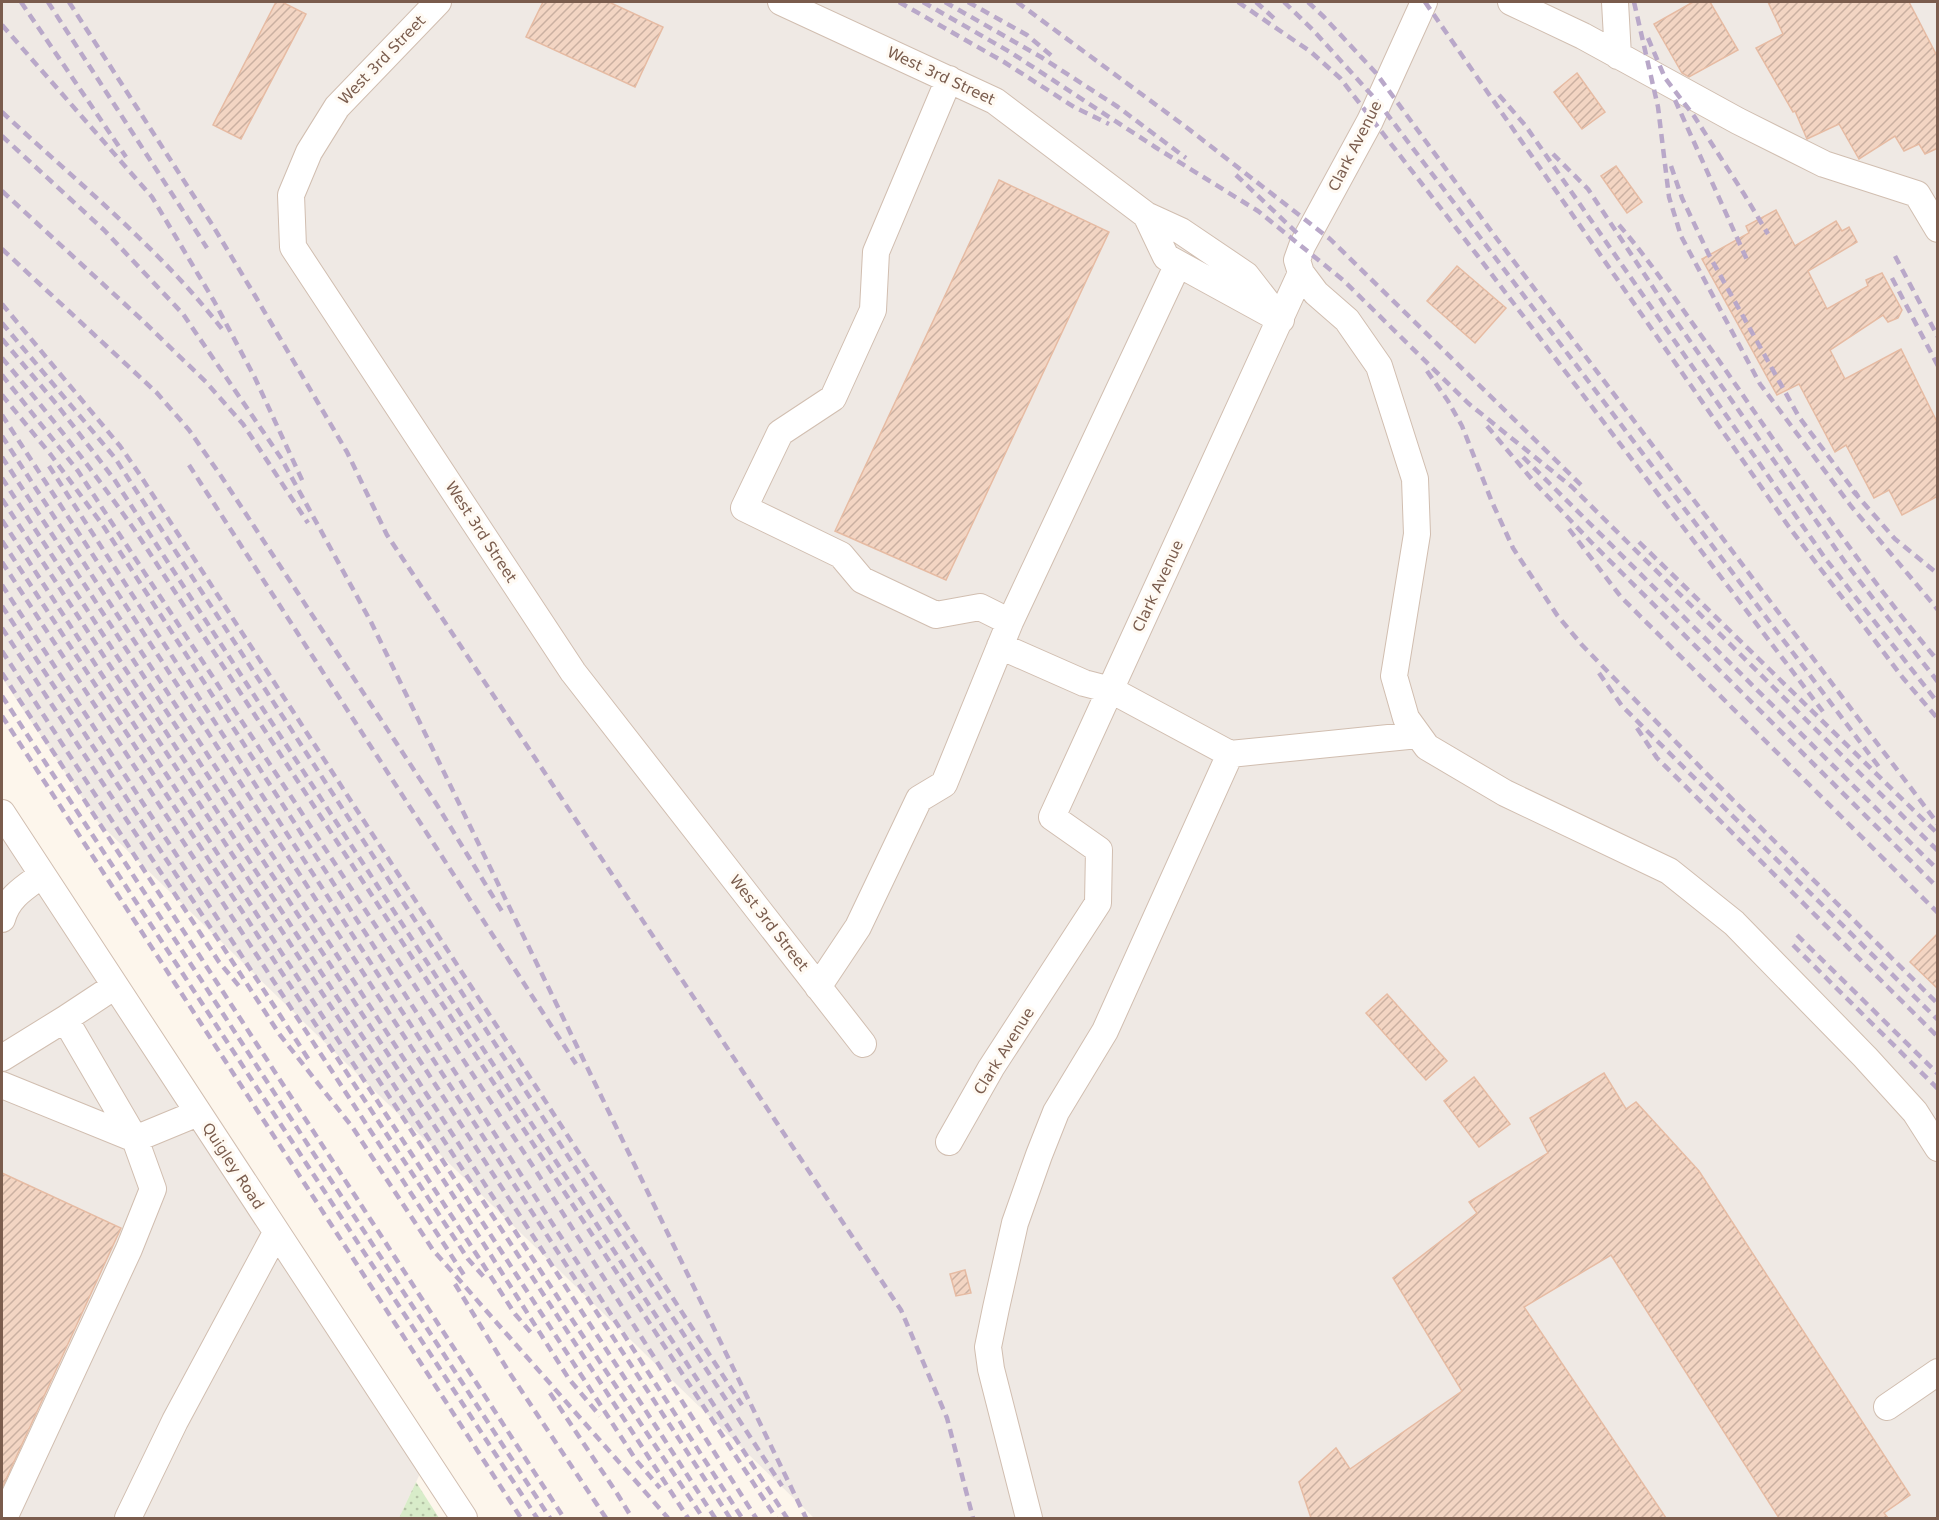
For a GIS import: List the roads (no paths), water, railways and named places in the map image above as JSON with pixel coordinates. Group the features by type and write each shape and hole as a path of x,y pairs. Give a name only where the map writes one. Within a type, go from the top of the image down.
{"street":[{"name":"West 3rd Street","path":"438,2 337,107 309,152 291,195 293,247 573,672 863,1044"},
{"name":"West 3rd Street","path":"781,2 995,100 1146,215 1181,231 1246,275 1281,320"},
{"name":"Clark Avenue","path":"949,1142 991,1068 1098,903 1100,850 1052,817 1281,320 1301,273 1297,260 1302,246 1370,121 1424,2"},
{"path":"1511,2 1824,164 1917,194 1938,230"},
{"path":"1615,2 1618,56"},
{"path":"949,79 876,252 873,310 832,398 780,433 744,508 841,555 862,580 936,615 980,607 1010,622"},
{"name":"West 3rd Street","path":"1146,215 1166,257 1281,320"},
{"path":"818,987 858,927 919,800 944,784 1010,622 1178,264"},
{"path":"1301,273 1316,293 1347,320 1379,366 1416,479 1417,534 1394,676 1406,718 1426,747 1504,793 1669,871 1734,923 1856,1048 1915,1112 1938,1148"},
{"path":"1000,646 1084,683 1110,690 1230,754 1418,735"},
{"path":"1029,1518 991,1369 988,1347 1016,1223 1056,1112 1104,1031 1230,754"},
{"name":"Quigley Road","path":"2,813 9,841 42,875 464,1518"},
{"path":"2,919 5,907 15,895 42,875"},
{"path":"2,1058 115,986"},
{"path":"4,1518 129,1249 153,1189 135,1139 65,1018"},
{"path":"2,1085 135,1139 198,1113"},
{"path":"128,1518 175,1421 276,1233"},
{"path":"1887,1407 1938,1372"}],"railway":[{"path":"21,2 126,157"},
{"path":"48,2 207,248"},
{"path":"69,2 254,294 347,452 387,535 901,1310 947,1418 973,1518"},
{"path":"899,2 1004,62 1074,107 1109,124"},
{"path":"923,2 1010,52 1258,211 1343,280 1468,403 1572,487 1938,851"},
{"path":"945,2 1041,57 1118,107 1186,158"},
{"path":"968,2 1027,35 1053,57"},
{"path":"1017,2 1186,127 1330,239 1581,485"},
{"path":"1238,2 1311,52 1340,78 1824,713"},
{"path":"1256,2 1276,20"},
{"path":"1284,2 1313,30 1378,102 1879,767"},
{"path":"1308,2 1376,73 1497,239 1938,824"},
{"path":"1425,2 1789,527 1903,678 1938,719"},
{"path":"1634,2 1658,107 1669,197 1681,236 1760,384 1851,506 1938,610"},
{"path":"2,25 152,197 214,301 255,378 303,482"},
{"path":"1648,38 1665,78 1694,116 1768,234"},
{"path":"1499,95 1525,125 1825,558 1938,703"},
{"path":"1675,100 1747,260"},
{"path":"2,112 147,246 175,274 225,333"},
{"path":"2,136 104,230 183,314 281,458 371,622 806,1518"},
{"path":"1553,154 1588,189 1664,304 1845,562 1938,682"},
{"path":"1671,166 1682,198 1709,255 1799,417 1858,496"},
{"path":"1236,175 1297,233"},
{"path":"2,191 206,382 243,424 308,523"},
{"path":"1619,225 1665,284 1848,545 1938,661"},
{"path":"2,249 157,393 189,430 437,805 503,913"},
{"path":"1895,256 1938,337"},
{"path":"1892,278 1938,366"},
{"path":"2,304 120,446 138,472 742,1405"},
{"path":"2,323 115,458 782,1486"},
{"path":"2,339 58,406 114,479 787,1518"},
{"path":"2,358 72,445 138,535 776,1518"},
{"path":"1427,371 1462,426 1513,548 1557,615 1582,645 1706,773 1938,1004"},
{"path":"2,375 78,471 538,1174 756,1518"},
{"path":"2,395 51,455 104,527 742,1518"},
{"path":"2,415 715,1518"},
{"path":"1487,426 1535,483 1592,543 1938,888"},
{"path":"2,436 573,1321 703,1518"},
{"path":"2,457 688,1518"},
{"path":"1523,457 1938,870"},
{"path":"189,465 576,1064"},
{"path":"49,466 730,1518"},
{"path":"2,478 636,1460 660,1488"},
{"path":"1853,491 1895,539 1938,574"},
{"path":"2,499 444,1181 569,1379 600,1416"},
{"path":"2,520 515,1314 533,1335"},
{"path":"1569,529 1621,597 1938,913"},
{"path":"2,541 468,1259 484,1277"},
{"path":"1639,542 1938,834"},
{"path":"2,562 464,1275"},
{"path":"2,585 309,1060"},
{"path":"2,606 280,1035 353,1128 433,1250 668,1518"},
{"path":"2,628 219,962 239,986"},
{"path":"2,651 564,1518"},
{"path":"2,673 550,1518"},
{"path":"1599,673 1622,706 1938,1020"},
{"path":"2,696 537,1518"},
{"path":"2,716 521,1518"},
{"path":"1637,728 1657,758 1938,1037"},
{"path":"1797,935 1938,1074"},
{"path":"1793,945 1938,1089"},
{"path":"455,1284 509,1372 606,1518"},
{"path":"550,1393 632,1518"}]}
